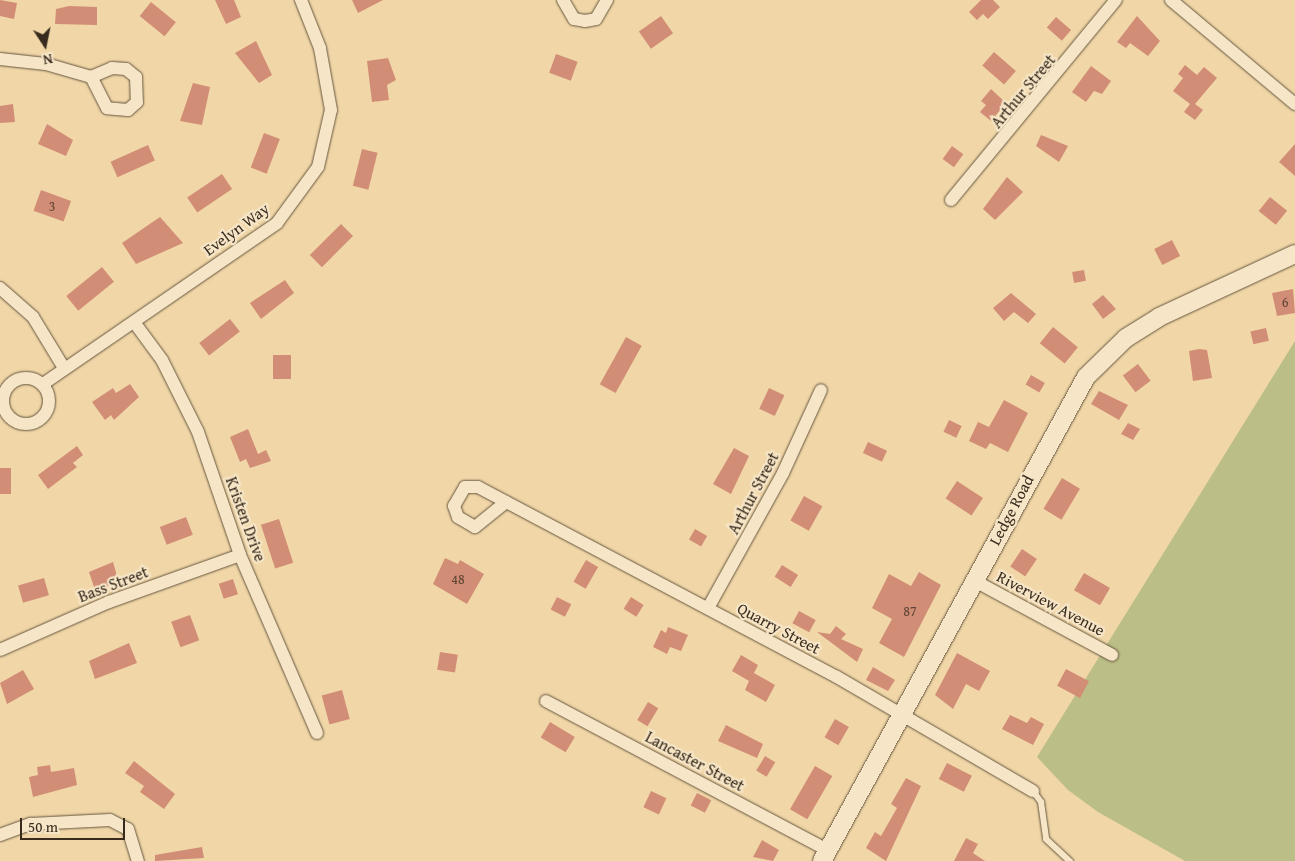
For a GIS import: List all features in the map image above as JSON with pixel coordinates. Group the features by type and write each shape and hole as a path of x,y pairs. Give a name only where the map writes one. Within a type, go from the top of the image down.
{"street":[{"name":"Evelyn Way","path":"42,384 277,222 318,167 331,110 320,48 301,0"},
{"path":"563,0 574,19 585,21 596,19 607,0"},
{"name":"Arthur Street","path":"951,200 1116,0"},
{"path":"1171,0 1295,104"},
{"path":"0,59 46,64 91,77"},
{"name":"Ledge Road","path":"825,855 1075,392 1100,362 1159,317 1295,254"},
{"path":"0,288 33,317 64,368"},
{"name":"Kristen Drive","path":"134,322 162,360 184,401 240,555 317,733"},
{"name":"Arthur Street","path":"708,608 783,472 821,390"},
{"name":"Quarry Street","path":"506,502 902,713 1033,791"},
{"name":"Bass Street","path":"0,650 90,609 240,555"},
{"name":"Riverview Avenue","path":"973,580 1112,655"},
{"name":"Lancaster Street","path":"546,701 825,855"},
{"path":"0,835 31,824 110,820 128,828 138,861"}],"lane":[{"path":"1033,791 1041,802 1046,839 1070,861"}],"green space":[{"path":"1295,341 1295,861 1185,861 1098,812 1068,790 1037,757"}],"building":[{"path":"0,0 17,3 14,19 0,16"},
{"path":"215,0 234,0 241,17 226,24"},
{"path":"352,0 383,0 358,13"},
{"path":"981,0 993,0 1000,7 988,19 983,14 977,20 969,12"},
{"path":"151,2 176,22 165,36 140,16"},
{"path":"69,6 97,7 97,25 55,24 56,9"},
{"path":"661,16 673,33 651,49 639,31"},
{"path":"1137,16 1160,41 1148,56 1130,43 1126,48 1117,42"},
{"path":"1056,17 1071,30 1062,41 1047,28"},
{"path":"256,41 272,75 259,83 235,53"},
{"path":"994,52 1016,71 1004,85 982,66"},
{"path":"556,54 578,62 571,81 549,73"},
{"path":"388,58 396,80 387,85 389,100 372,102 367,61"},
{"path":"1185,65 1197,75 1204,67 1217,78 1195,104 1203,110 1195,120 1184,112 1190,104 1173,91 1183,78 1178,74"},
{"path":"1091,66 1111,81 1102,94 1094,91 1086,102 1072,92"},
{"path":"193,83 210,87 202,125 180,121"},
{"path":"991,89 1006,103 991,121 980,112 986,105 981,101"},
{"path":"13,104 15,122 0,123 0,106"},
{"path":"47,124 73,140 66,156 38,144"},
{"path":"264,133 280,139 267,174 251,168"},
{"path":"1041,135 1068,146 1059,162 1036,146"},
{"path":"1295,144 1295,176 1279,162"},
{"path":"148,145 155,161 117,177 111,162"},
{"path":"952,146 963,154 954,167 943,159"},
{"path":"362,149 378,153 368,190 353,186"},
{"path":"222,174 232,189 197,212 187,197"},
{"path":"1007,177 1023,192 995,220 983,209"},
{"path":"41,190 71,201 64,222 33,211"},
{"path":"1270,197 1287,211 1276,225 1259,211"},
{"path":"160,217 183,243 136,264 122,243"},
{"path":"341,224 353,236 322,267 310,255"},
{"path":"1172,240 1180,256 1162,265 1154,249"},
{"path":"102,267 114,282 78,311 66,296"},
{"path":"1084,270 1086,281 1074,283 1072,272"},
{"path":"285,280 294,293 261,319 250,303"},
{"path":"1293,289 1295,313 1277,316 1272,293"},
{"path":"1011,293 1036,314 1028,323 1014,312 1004,321 993,308"},
{"path":"1103,295 1116,309 1103,319 1092,304"},
{"path":"230,319 240,332 209,356 199,343"},
{"path":"1053,327 1078,347 1065,363 1040,343"},
{"path":"1266,328 1269,341 1253,344 1250,332"},
{"path":"626,337 642,346 616,393 600,384"},
{"path":"1207,350 1212,378 1193,381 1189,351"},
{"path":"273,355 291,355 291,379 273,379"},
{"path":"1138,364 1151,381 1135,392 1123,375"},
{"path":"1031,375 1045,383 1039,393 1026,385"},
{"path":"130,384 139,397 114,420 111,415 105,420 92,402 113,388 116,393"},
{"path":"769,388 784,395 775,416 759,409"},
{"path":"1099,391 1128,405 1119,420 1091,404"},
{"path":"1004,400 1028,413 1008,452 990,443 986,449 969,441 978,422 989,427"},
{"path":"949,420 962,426 956,438 944,432"},
{"path":"1128,423 1140,429 1133,440 1121,434"},
{"path":"248,429 258,454 266,450 271,461 250,468 246,459 240,462 230,437"},
{"path":"868,442 887,451 882,462 863,453"},
{"path":"77,446 83,455 73,463 77,467 48,489 38,475"},
{"path":"734,448 749,456 731,494 713,484"},
{"path":"0,468 11,468 11,494 0,494"},
{"path":"1062,478 1080,489 1061,520 1043,509"},
{"path":"957,481 983,498 972,515 946,499"},
{"path":"804,496 822,506 809,531 790,520"},
{"path":"186,517 193,535 167,545 160,527"},
{"path":"279,519 293,563 275,569 261,525"},
{"path":"695,529 707,536 701,546 689,539"},
{"path":"1022,549 1037,559 1025,576 1010,566"},
{"path":"445,558 458,564 460,560 484,574 467,604 433,584"},
{"path":"586,560 598,567 586,589 574,582"},
{"path":"113,562 117,576 109,578 111,585 95,590 89,572"},
{"path":"782,565 798,575 791,587 775,577"},
{"path":"919,572 941,585 904,657 879,643 892,619 872,608 889,574 911,586"},
{"path":"1084,573 1110,588 1100,605 1074,590"},
{"path":"44,578 49,595 23,603 18,585"},
{"path":"233,579 238,594 224,599 219,584"},
{"path":"557,597 571,604 565,617 551,609"},
{"path":"631,597 644,605 636,617 624,609"},
{"path":"799,611 816,620 809,632 792,623"},
{"path":"190,615 199,640 180,647 171,622"},
{"path":"836,626 846,634 841,639 863,649 857,662 817,632 830,634"},
{"path":"668,627 688,635 681,651 670,647 667,654 653,647 661,630 666,633"},
{"path":"129,643 137,663 95,679 89,661"},
{"path":"440,652 458,655 455,673 437,670"},
{"path":"957,653 990,671 979,691 966,684 953,709 935,695"},
{"path":"741,655 758,665 754,673 775,685 766,702 745,690 749,681 732,671"},
{"path":"873,667 895,680 888,691 866,680"},
{"path":"1066,669 1089,681 1080,698 1057,686"},
{"path":"23,670 34,689 7,704 0,683"},
{"path":"342,690 350,719 329,724 322,695"},
{"path":"648,702 658,708 647,726 637,720"},
{"path":"1010,715 1027,723 1031,717 1044,724 1033,745 1002,729"},
{"path":"835,719 849,727 838,745 824,737"},
{"path":"550,722 575,737 566,752 541,737"},
{"path":"726,725 763,744 757,758 718,741"},
{"path":"765,756 775,762 767,777 756,771"},
{"path":"134,761 175,794 164,809 140,792 144,786 125,773"},
{"path":"947,763 972,776 964,792 939,779"},
{"path":"50,765 51,772 74,768 77,785 33,797 29,777 38,775 37,767"},
{"path":"815,766 832,776 807,819 790,809"},
{"path":"906,778 921,786 886,861 866,848 875,832 881,836 897,808 891,804"},
{"path":"651,791 666,798 659,814 643,807"},
{"path":"697,793 711,800 705,813 691,805"},
{"path":"966,838 978,844 973,853 985,861 954,861"},
{"path":"762,840 779,850 773,861 753,857"},
{"path":"202,847 204,858 155,861 155,855"}]}
